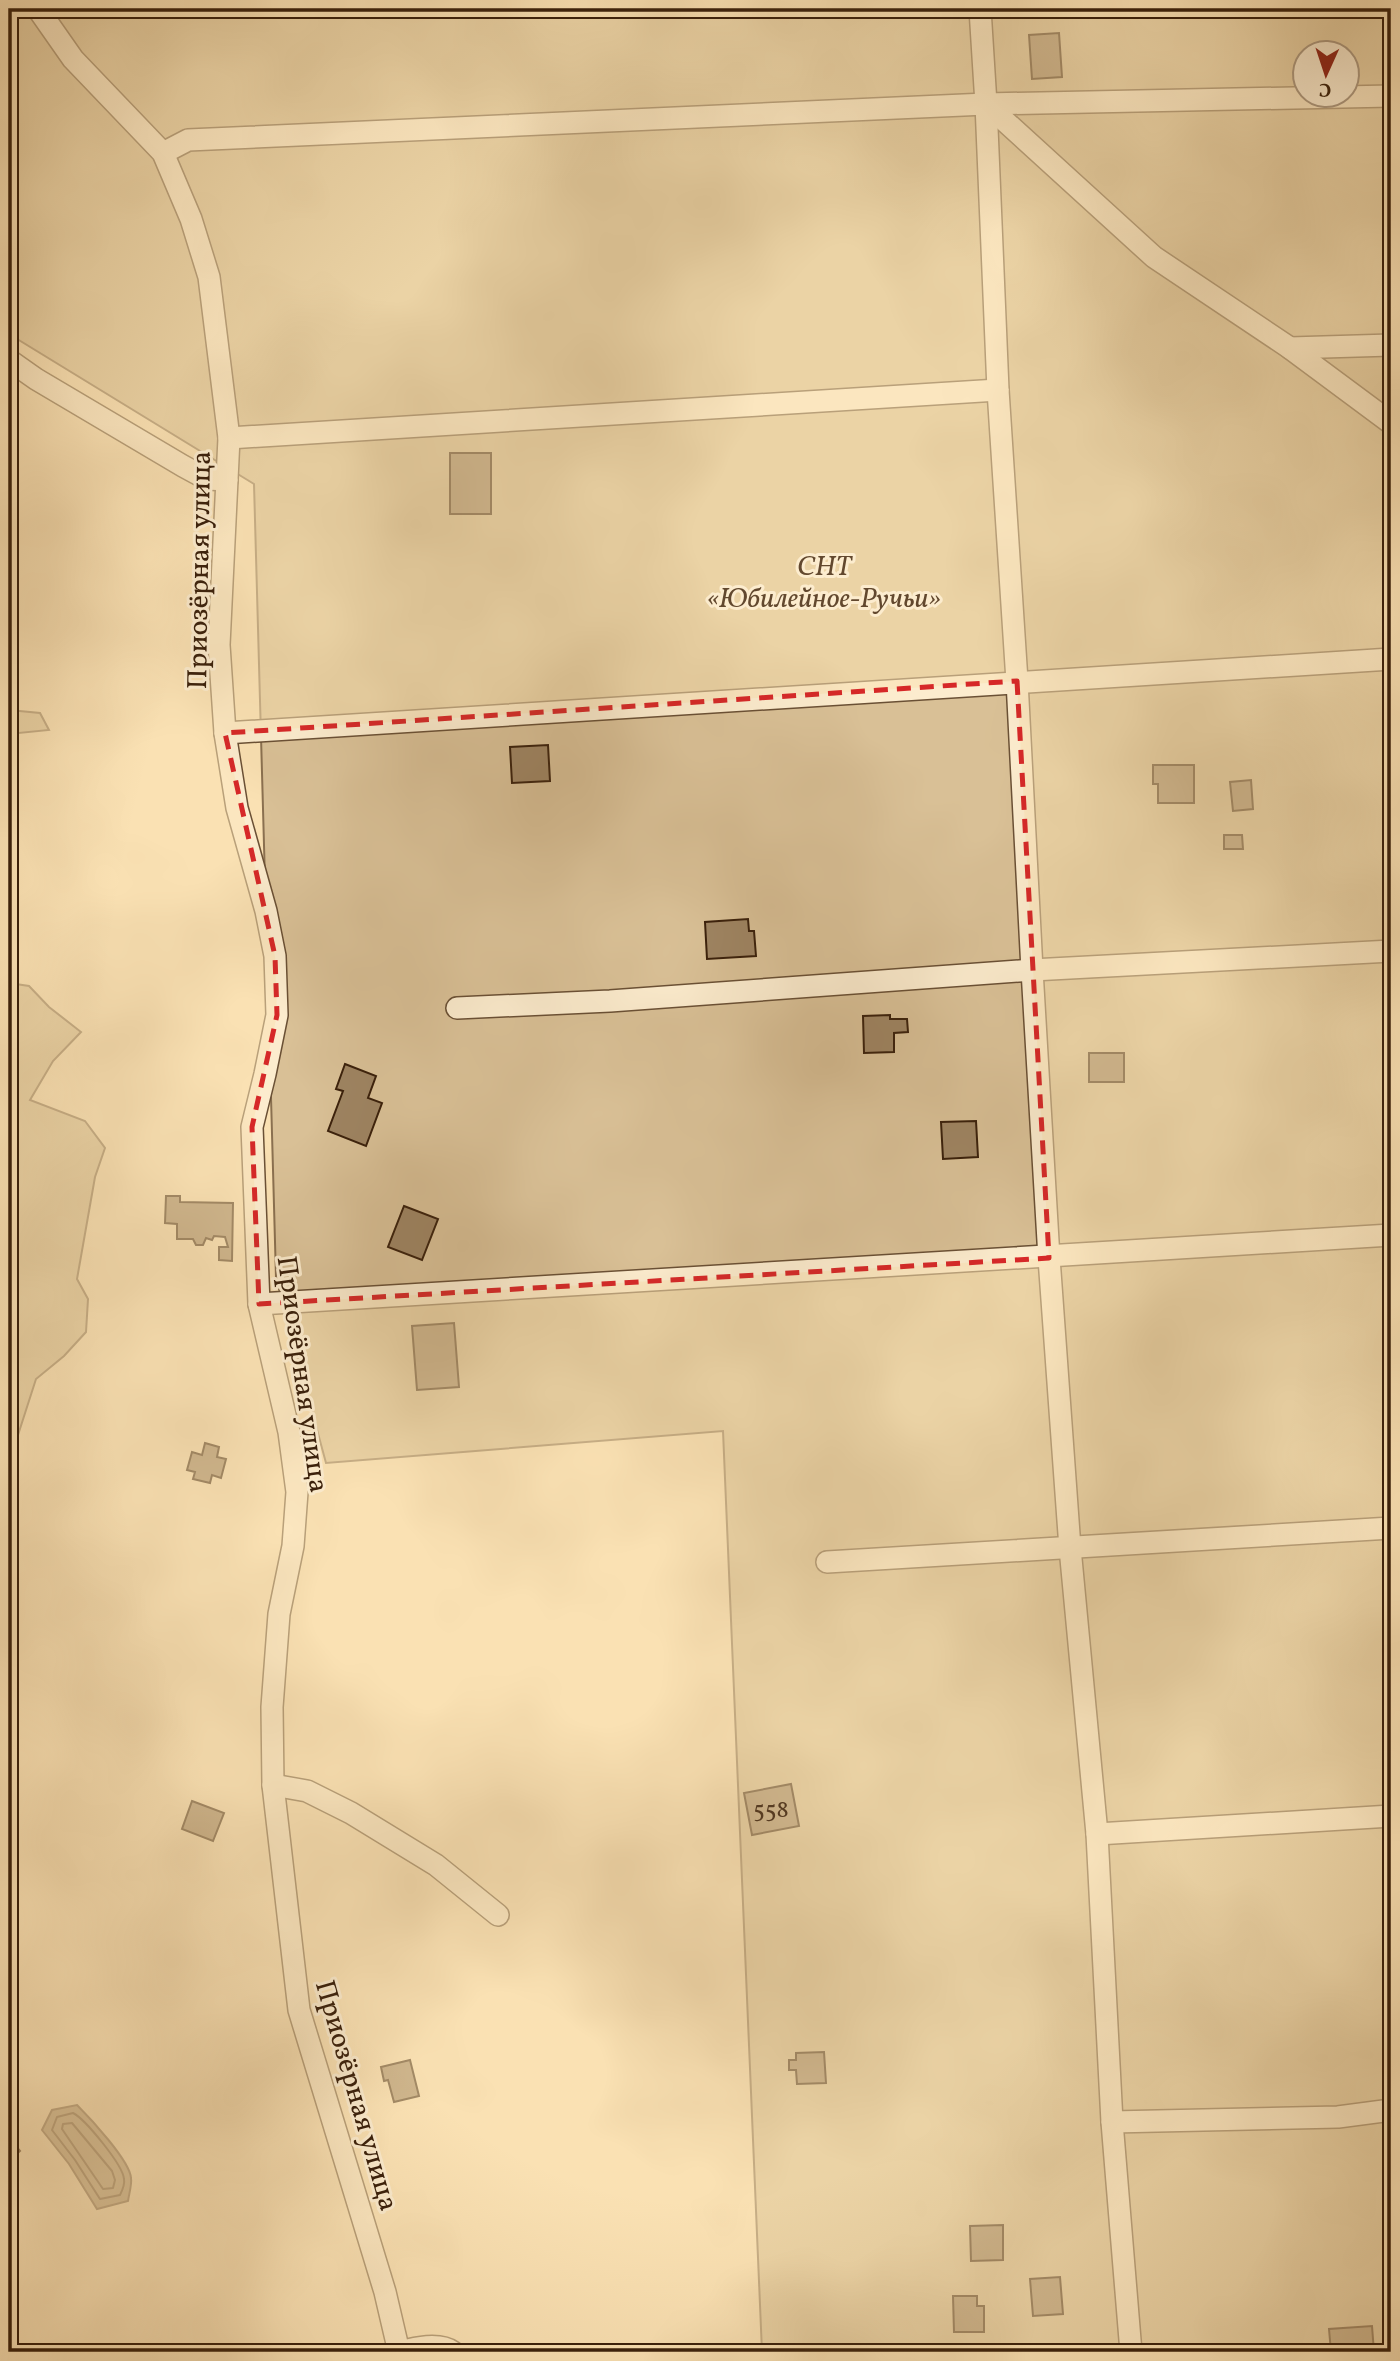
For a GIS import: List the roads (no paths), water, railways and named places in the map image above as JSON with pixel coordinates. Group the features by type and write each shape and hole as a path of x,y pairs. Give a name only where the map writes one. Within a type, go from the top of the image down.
{"street":[{"path":"38,9 73,59 163,153 188,140 986,104 1391,96"},
{"path":"980,9 998,390 1049,1258 1070,1548 1097,1835 1112,2122 1130,2352"},
{"path":"986,104 1154,257 1290,348 1391,422"},
{"name":"Приозёрная улица","path":"163,153 191,219 209,277 229,438 219,645 225,733 237,808 266,911 275,956 277,1015 252,1127 259,1304 289,1432 297,1492 293,1546 279,1614 272,1707 273,1785 299,2010 385,2292 399,2352"},
{"path":"1290,348 1391,345"},
{"path":"9,360 183,467 207,479 227,480"},
{"path":"229,438 998,390"},
{"path":"225,733 1391,659"},
{"path":"457,1009 610,1001 1031,970 1391,951"},
{"path":"259,1304 1391,1236"},
{"path":"827,1562 1391,1528"},
{"path":"273,1785 307,1791 351,1813 436,1865 498,1915"},
{"path":"1097,1835 1391,1816"},
{"path":"1112,2122 1338,2117 1391,2110"},
{"path":"399,2352 422,2347 447,2348 453,2352"}],"water":[{"path":"77,2105 124,2161 131,2181 128,2201 97,2209 69,2164 42,2130 52,2110"}],"park label":[{"name":"СНТ «Юбилейное-Ручьи»","path":"824,581"}]}
